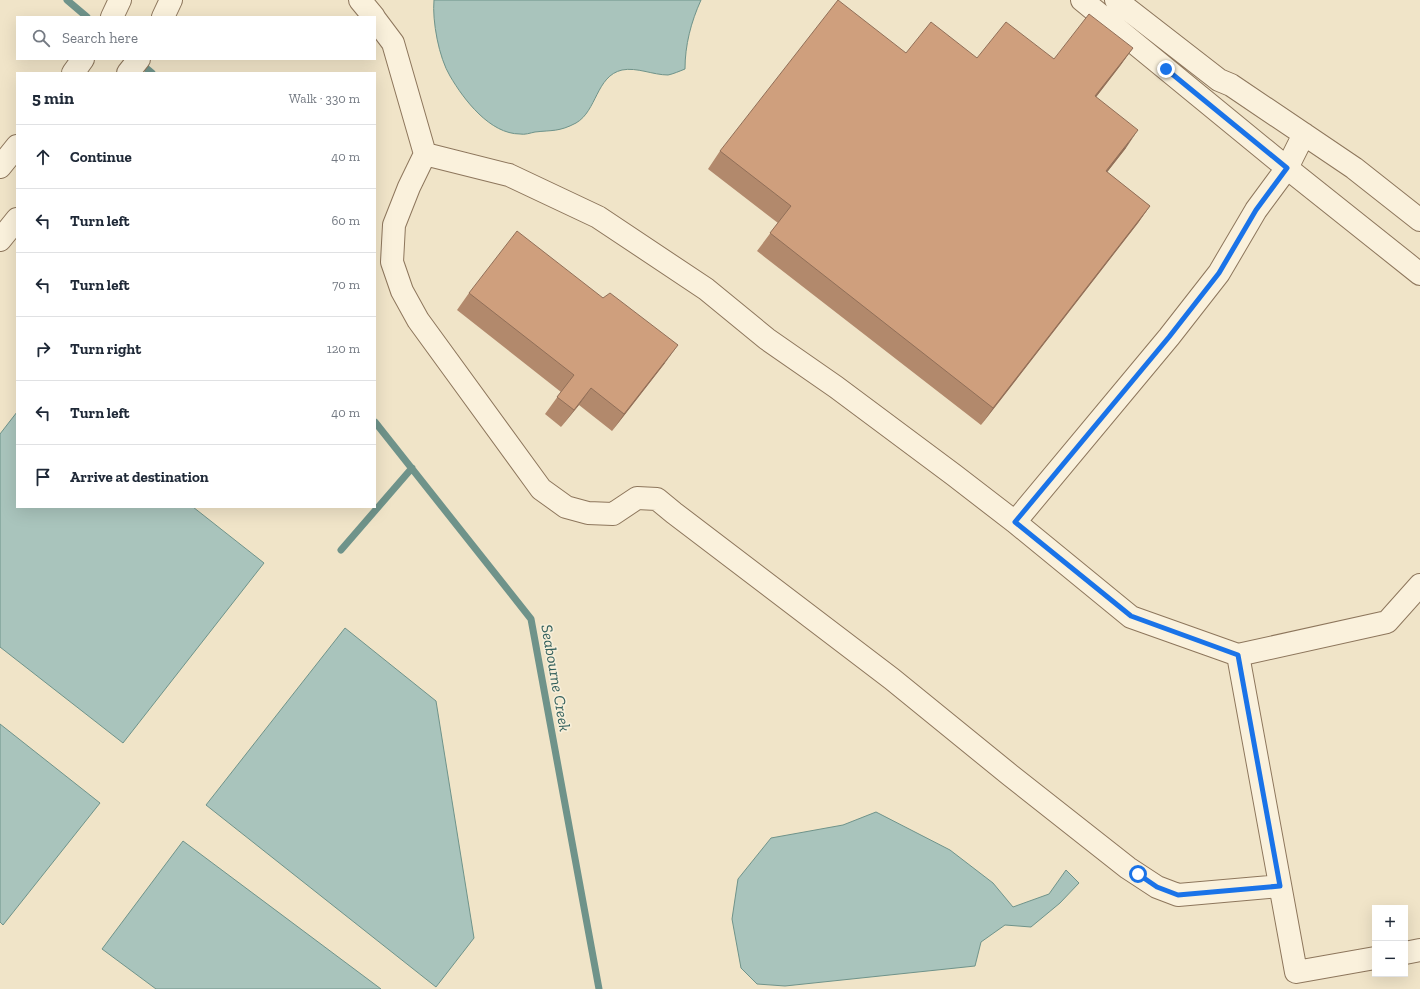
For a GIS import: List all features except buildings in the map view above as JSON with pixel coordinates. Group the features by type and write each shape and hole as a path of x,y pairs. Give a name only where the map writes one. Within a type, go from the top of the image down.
{"street":[{"path":"112,16 120,0"},
{"path":"163,16 171,0"},
{"path":"360,0 372,16"},
{"path":"1082,0 1287,168 1420,274"},
{"path":"1116,0 1220,80 1231,85 1354,168 1420,220"},
{"path":"376,21 393,43 425,154 409,187 394,225 392,262 402,291 418,320 541,489 566,507 588,513 613,514 637,498 657,499 892,679 1128,868 1157,887 1178,895 1280,886"},
{"path":"74,72 82,60"},
{"path":"129,72 138,60"},
{"path":"1015,522 1169,337 1219,273 1256,210 1287,168 1304,134"},
{"path":"0,167 16,147"},
{"path":"425,154 509,175 598,217 706,289 767,339 836,387 1015,522 1131,616 1238,655 1387,622 1420,585"},
{"path":"0,240 16,220"},
{"path":"1238,655 1296,972 1372,959"},
{"path":"1408,952 1420,950"}],"water":[{"path":"434,0 701,0 689,34 685,69 668,75 639,70 622,70 613,74 607,79 583,118 576,123 551,131 524,134 509,132 488,122 470,105 456,85 446,68 437,39 434,18"},
{"path":"16,413 16,508 194,508 264,563 123,743 0,647 0,434"},
{"path":"345,628 436,701 474,938 436,987 206,805"},
{"path":"0,724 100,803 3,925 0,922"},
{"path":"876,812 950,850 993,883 1013,907 1049,894 1066,870 1079,883 1060,903 1031,927 1005,925 981,942 975,966 785,986 757,984 741,968 732,919 738,879 771,838 843,825"},
{"path":"183,841 381,989 156,989 102,949"}],"waterway":[{"name":"Seabourne Creek","path":"67,0 86,16"},
{"name":"Seabourne Creek","path":"140,63 151,72"},
{"name":"Seabourne Creek","path":"376,423 531,619 599,989"},
{"path":"341,550 412,468"}],"route":[{"path":"1138,874 1157,887 1178,895 1280,886 1238,655 1131,616 1015,522 1169,337 1219,273 1256,210 1287,168 1166,69"}]}
